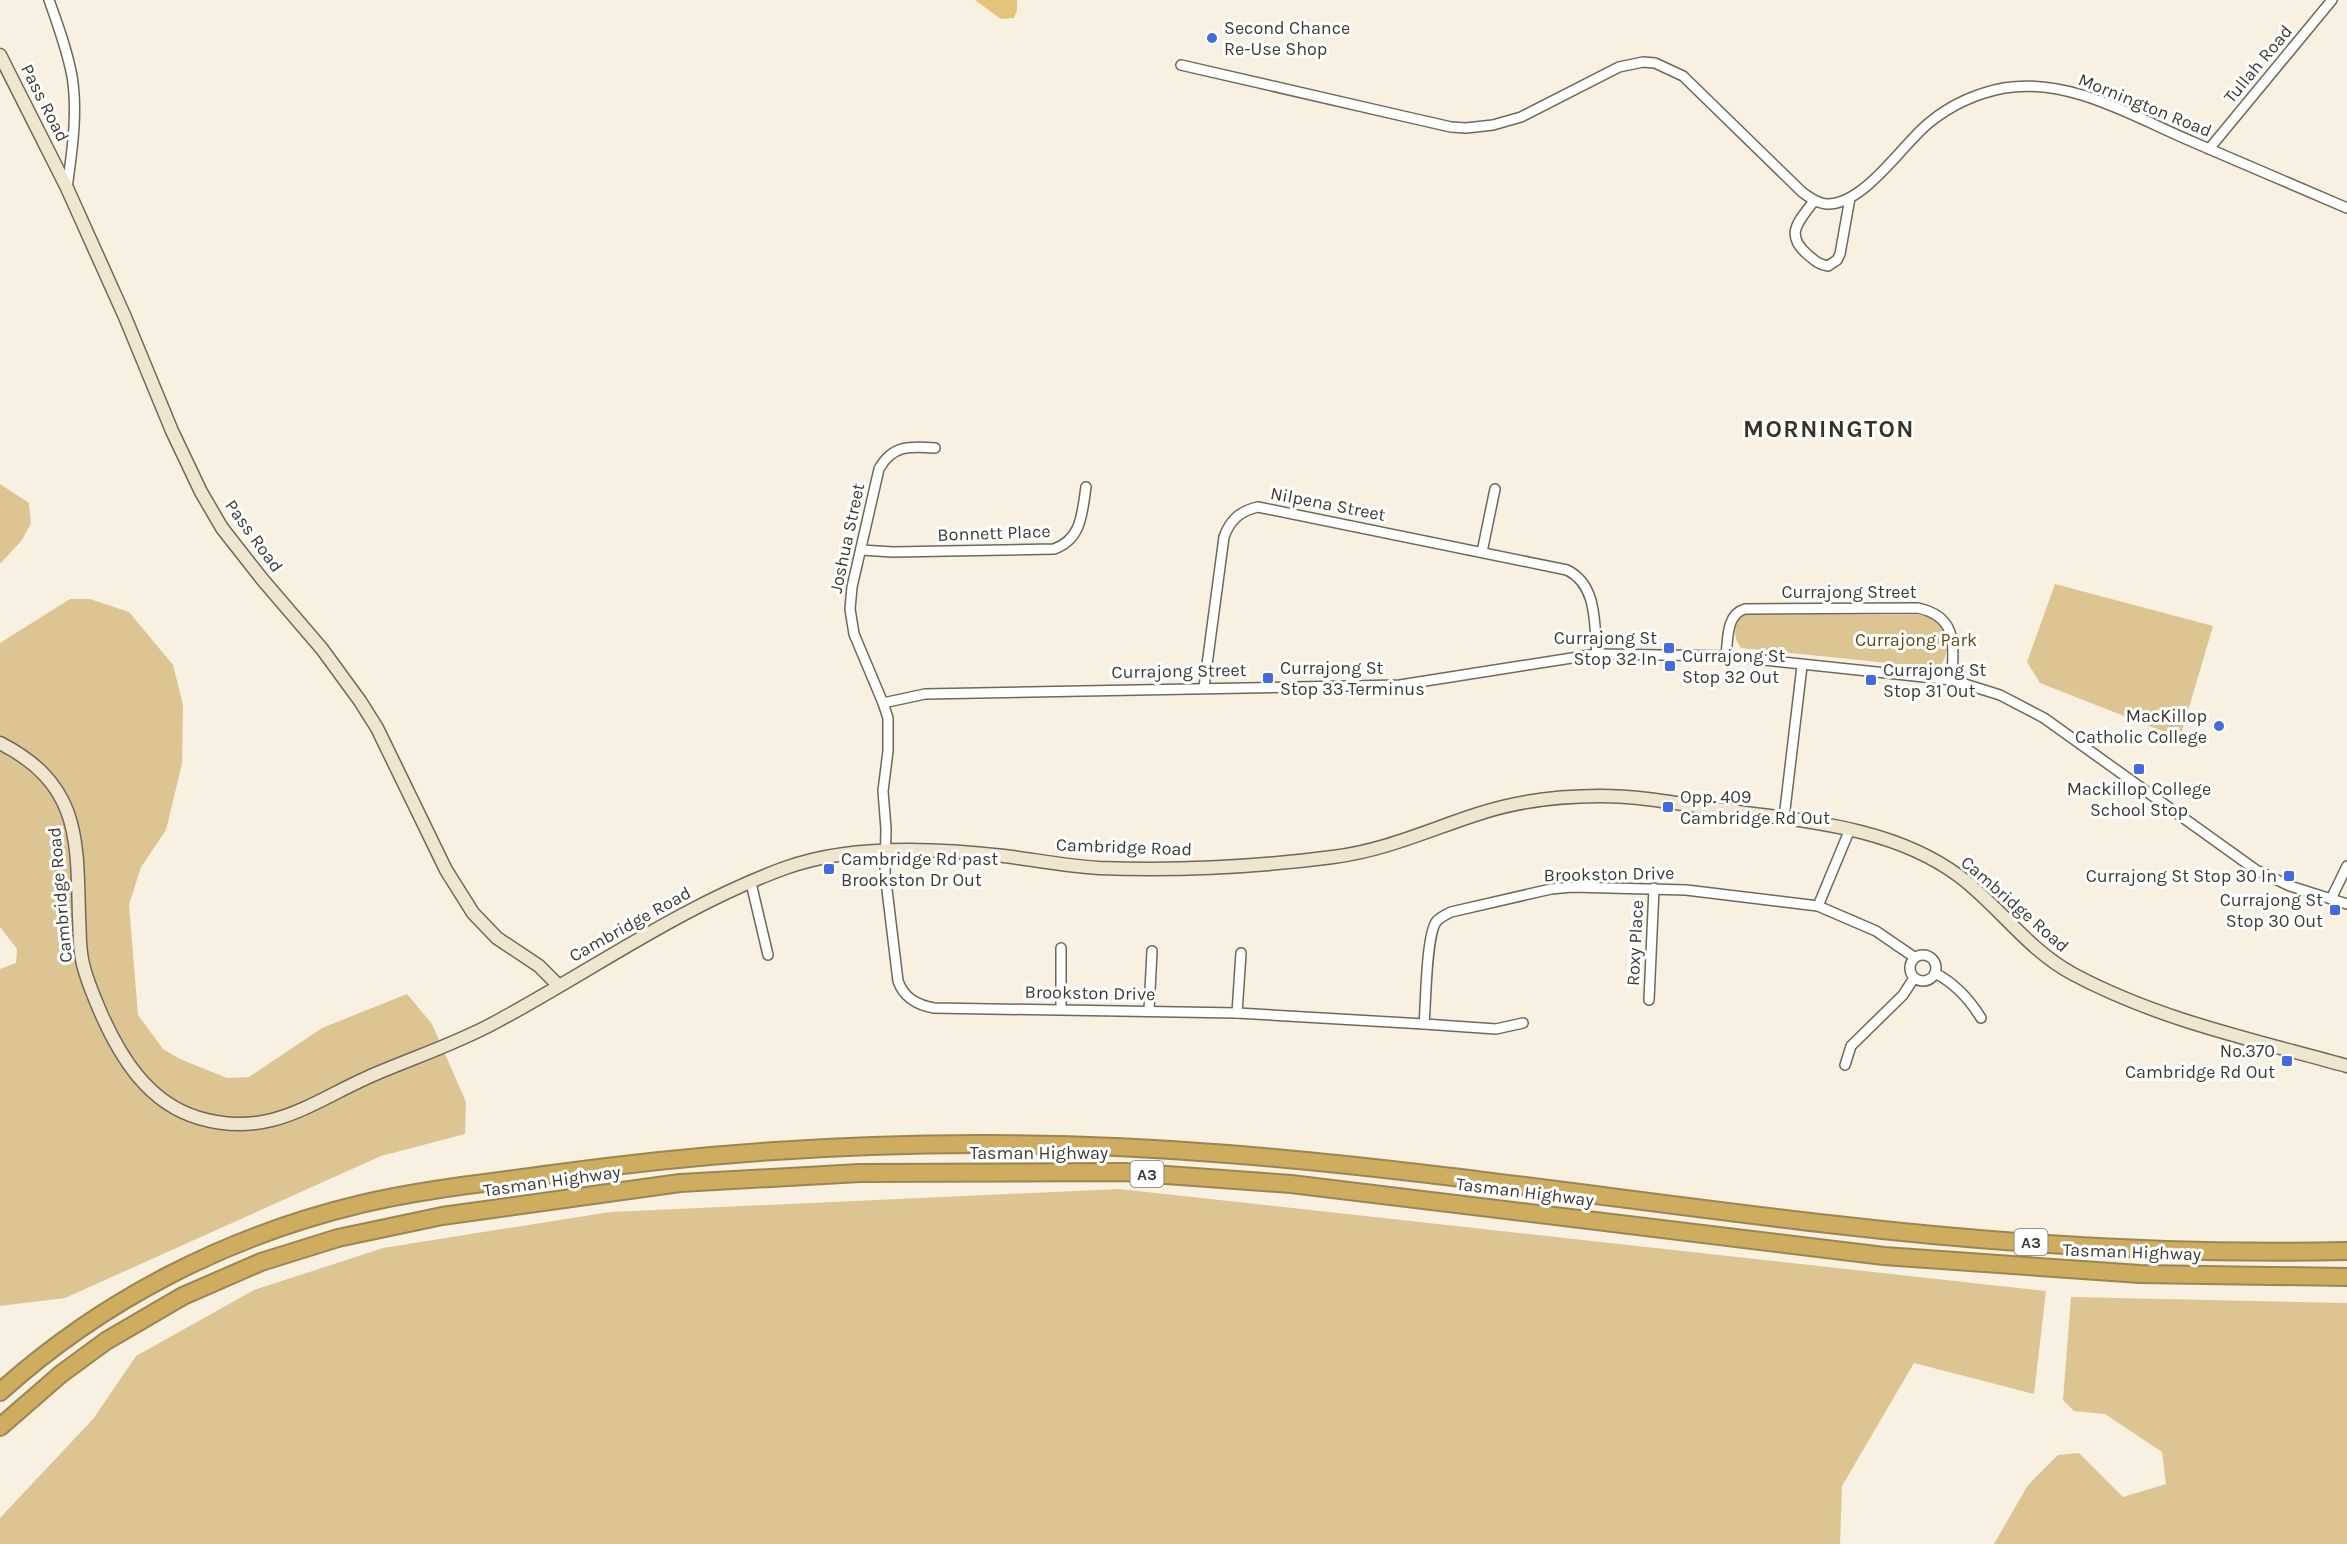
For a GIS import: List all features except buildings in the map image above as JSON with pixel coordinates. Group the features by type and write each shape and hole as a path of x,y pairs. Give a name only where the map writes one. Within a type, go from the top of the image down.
{"highway":[{"name":"Tasman Highway","path":"0,1392 93,1319 164,1277 248,1239 365,1203 462,1186 595,1168 712,1156 830,1149 976,1145 1086,1146 1222,1153 1320,1162 1829,1225 1952,1237 2104,1248 2216,1252 2347,1251"},
{"name":"Tasman Highway","path":"0,1427 61,1374 106,1341 183,1296 261,1262 338,1238 431,1218 680,1184 860,1173 1137,1173 1291,1184 1884,1256 2140,1274 2347,1277"}],"main road":[{"name":"Pass Road","path":"0,55 67,188 125,317 172,431 201,492 222,528 256,572 322,649 360,701 377,728 446,870 473,913 497,938 539,966 558,985"},
{"name":"Cambridge Road","path":"0,743 24,756 43,773 61,795 70,815 78,873 82,959 96,1003 115,1042 134,1072 154,1093 188,1114 226,1124 265,1123 293,1113 376,1073 435,1051 492,1024 705,902 791,866 837,856 885,851 1001,856 1093,868 1154,869 1298,861 1343,856 1382,848 1437,830 1475,814 1511,804 1554,798 1608,796 1784,818 1850,829 1891,841 1957,874 2039,951 2064,970 2120,998 2215,1029 2347,1066"}],"street":[{"path":"49,0 63,38 72,78 74,114 67,188"},
{"name":"Tullah Road","path":"2209,149 2332,0"},
{"path":"1181,65 1451,127 1466,128 1493,125 1521,117 1618,67 1643,62 1656,63 1683,76 1802,192 1815,201 1833,203 1850,198 1840,255 1828,266 1817,263 1799,247 1796,239 1796,226 1815,201"},
{"name":"Mornington Road","path":"1850,198 1869,183 1928,123 1942,113 1966,100 2010,88 2045,87 2081,95 2347,208"},
{"name":"Joshua Street","path":"885,851 883,791 889,736 883,703 858,645 851,622 850,598 876,477 883,461 897,450 917,447 935,448"},
{"name":"Bonnett Place","path":"861,550 892,552 1054,549 1063,546 1075,535 1081,522 1086,487"},
{"path":"1482,552 1495,489"},
{"name":"Nilpena Street","path":"1204,687 1224,537 1233,519 1240,513 1267,507 1567,570 1580,578 1590,597 1597,654"},
{"name":"Currajong Street","path":"1726,656 1731,621 1735,613 1745,609 1918,608 1936,613 1949,627 1953,653 1952,680"},
{"name":"Currajong Street","path":"883,703 925,694 1400,684 1597,654 1726,656 1802,666 1952,680 1979,687 2020,704 2044,718 2256,870 2290,886 2347,904"},
{"path":"1784,818 1802,666"},
{"path":"1818,906 1850,829"},
{"name":"Brookston Drive","path":"885,851 885,873 898,981 901,989 912,1001 922,1006 1237,1013 1496,1029 1523,1023"},
{"path":"2331,899 2347,866"},
{"path":"751,883 768,955"},
{"name":"Brookston Drive","path":"1424,1024 1431,939 1436,921 1442,916 1474,906 1551,888 1686,890 1818,906 1876,931 1914,957"},
{"name":"Roxy Place","path":"1649,1000 1654,888"},
{"path":"1061,948 1062,1009"},
{"path":"1149,1010 1152,951"},
{"path":"1237,1013 1241,953"},
{"path":"1923,954 1931,957 1936,964 1935,973 1926,981 1914,978 1909,968 1914,957 1923,954"},
{"path":"1935,973 1947,979 1973,1005 1981,1018"},
{"path":"1845,1065 1851,1046 1903,994 1914,978"}],"green space":[{"path":"0,484 29,503 31,523 22,540 0,564"},
{"path":"2055,584 2213,626 2180,738 2040,683 2027,662"},
{"path":"70,599 90,599 129,612 173,665 183,705 182,764 166,830 141,867 129,905 138,1015 163,1049 180,1059 227,1078 249,1077 322,1028 407,994 432,1024 466,1102 465,1134 381,1156 65,1298 0,1306 0,969 16,963 17,949 0,927 0,643"},
{"name":"Currajong Park","path":"1748,614 1922,615 1939,624 1945,634 1946,653 1937,668 1741,648 1735,634 1737,624 1743,616"},
{"path":"1119,1189 2046,1291 2034,1394 1914,1363 1842,1486 1840,1544 0,1544 0,1518 93,1419 136,1356 254,1290 383,1248 610,1212"},
{"path":"2071,1297 2347,1303 2347,1544 1994,1544 2028,1485 2058,1455 2079,1453 2123,1497 2166,1484 2162,1452 2105,1414 2074,1411 2063,1400"}],"shaded area":[{"path":"975,0 1017,0 1017,10 1014,18 1001,19"}],"place":[{"name":"Second Chance Re-Use Shop","path":"1212,38"},
{"name":"Currajong St Stop 32 In","path":"1669,648"},
{"name":"Currajong St Stop 32 Out","path":"1670,666"},
{"name":"Currajong St Stop 33 Terminus","path":"1268,678"},
{"name":"Currajong St Stop 31 Out","path":"1871,680"},
{"name":"MacKillop Catholic College","path":"2219,726"},
{"name":"Mackillop College School Stop","path":"2139,769"},
{"name":"Opp. 409 Cambridge Rd Out","path":"1668,807"},
{"name":"Cambridge Rd past Brookston Dr Out","path":"829,869"},
{"name":"Currajong St Stop 30 In","path":"2289,876"},
{"name":"Currajong St Stop 30 Out","path":"2335,910"},
{"name":"No.370 Cambridge Rd Out","path":"2287,1061"}],"district":[{"name":"MORNINGTON","path":"1829,429"}]}
